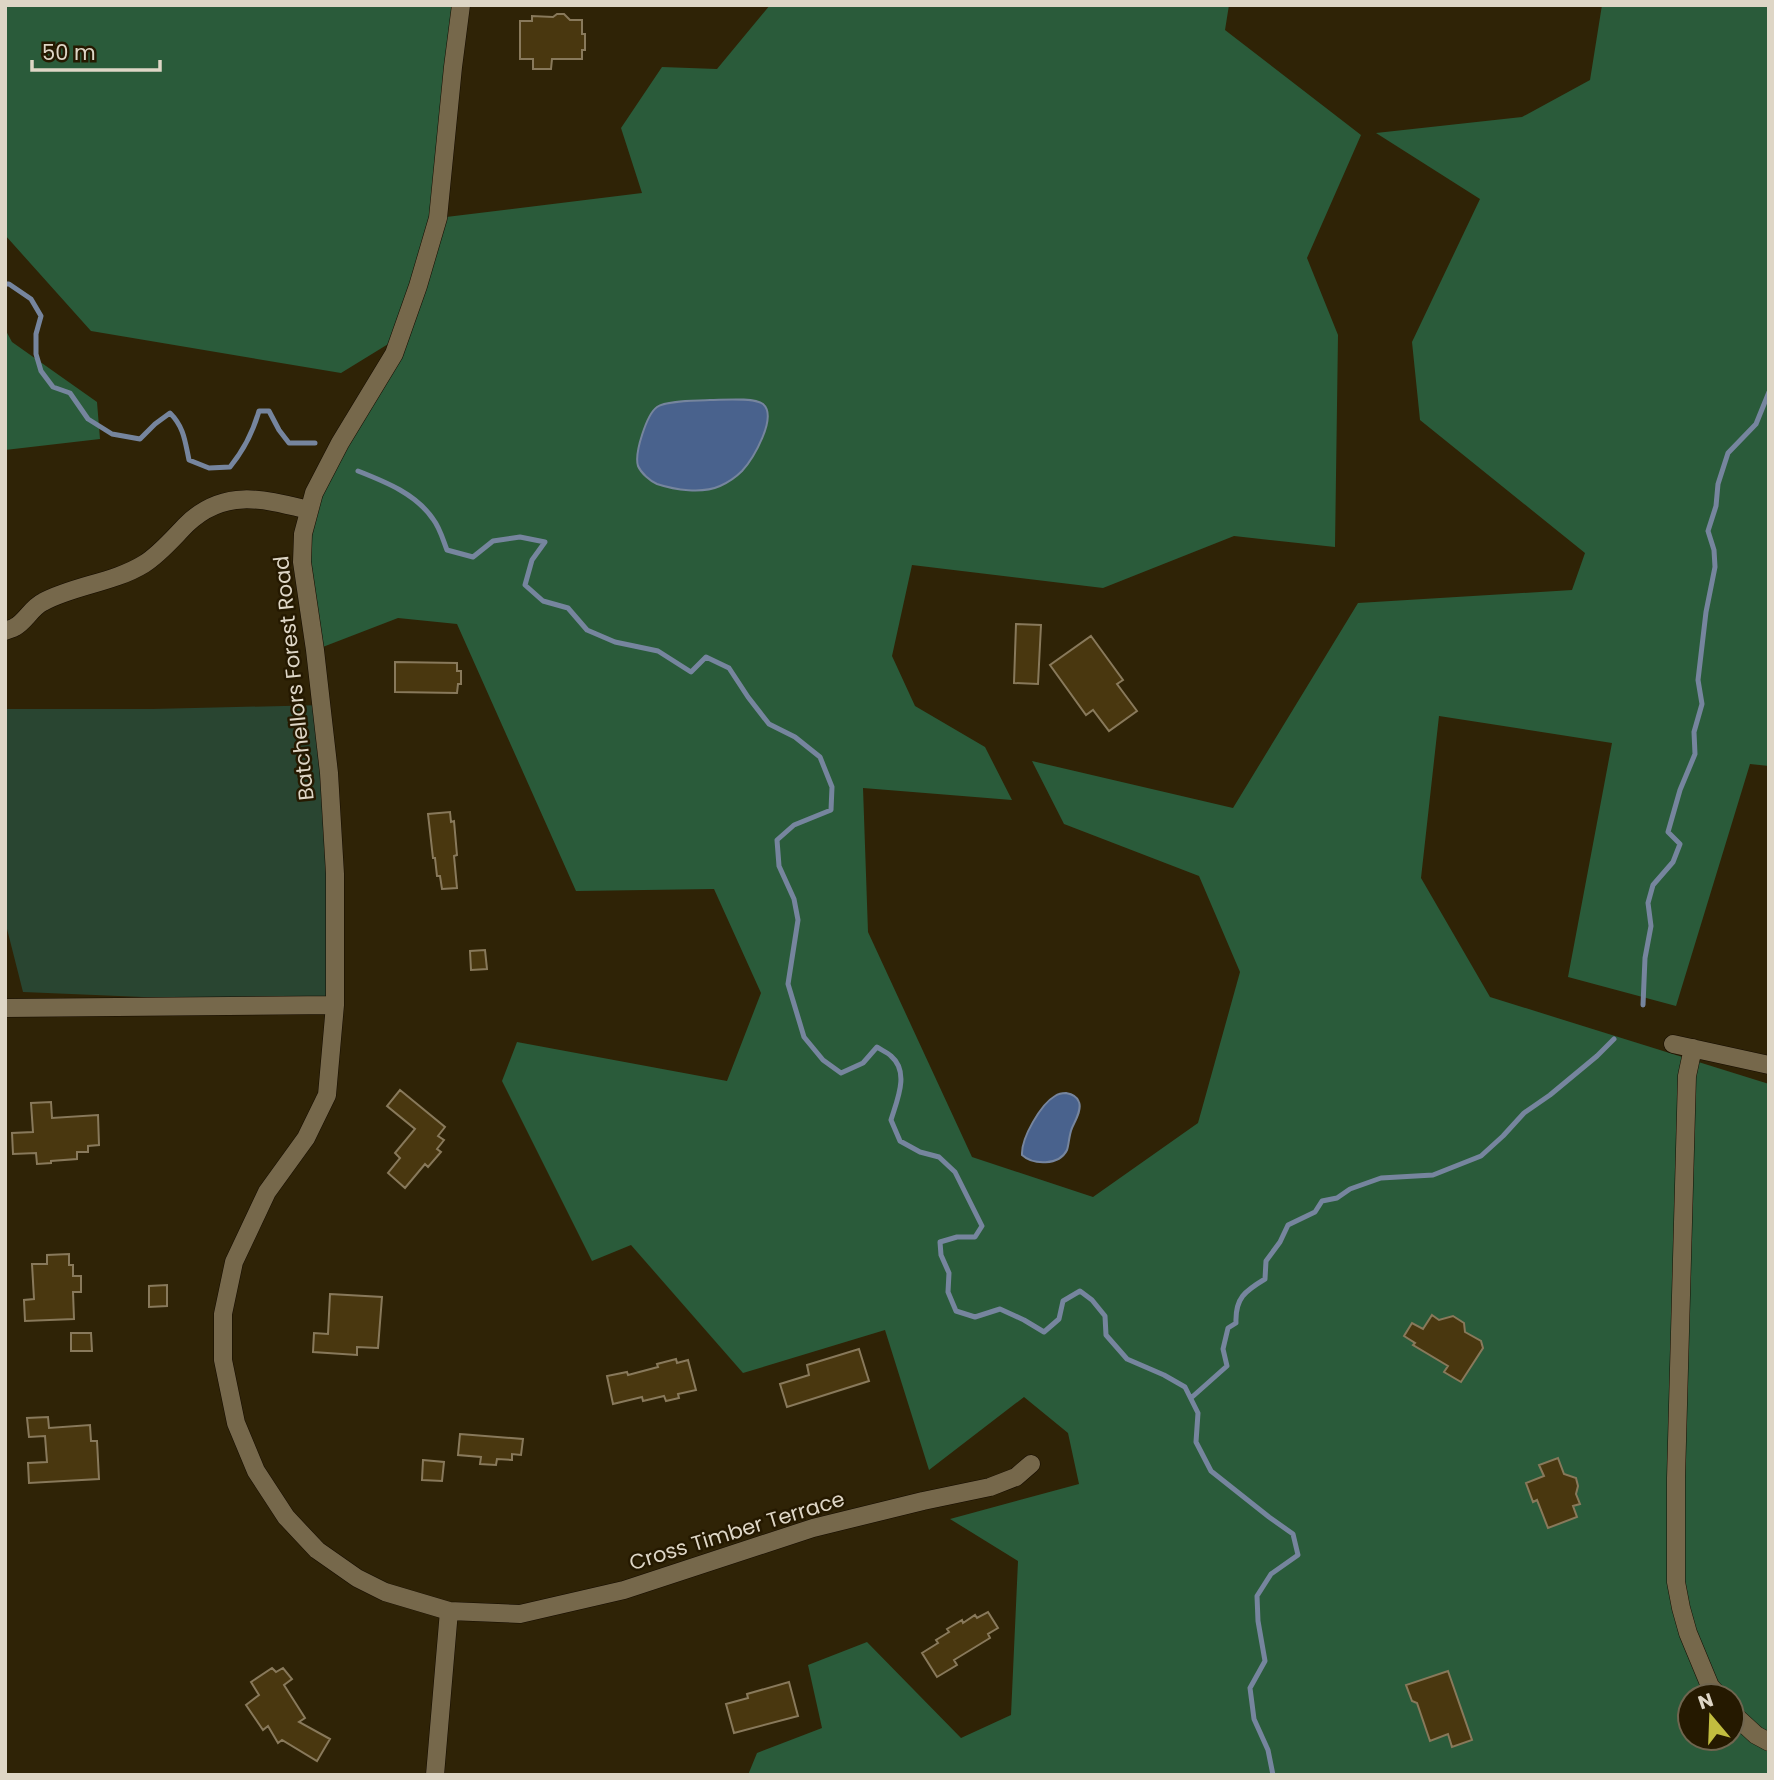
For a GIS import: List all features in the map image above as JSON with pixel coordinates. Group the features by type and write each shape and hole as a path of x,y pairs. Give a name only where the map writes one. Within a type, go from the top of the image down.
{"street":[{"name":"Batchellors Forest Road","path":"449,1611 385,1592 357,1578 317,1550 286,1517 256,1471 236,1423 223,1360 223,1314 234,1262 267,1192 306,1138 327,1095 335,1004 335,874 329,773 302,562 303,534 314,493 340,443 394,354 418,286 438,218 461,5"},
{"path":"5,631 17,627 42,602 61,593 127,573 145,563 201,511 218,503 255,500 309,510"},
{"path":"5,1008 335,1004"},
{"path":"1673,1044 1769,1065"},
{"path":"1693,1048 1686,1089 1676,1478 1676,1582 1688,1633 1708,1682"},
{"name":"Cross Timber Terrace","path":"449,1611 520,1614 624,1590 813,1528 990,1487 1016,1477 1031,1464"},
{"path":"435,1775 449,1611"},
{"path":"1746,1726 1769,1742"}],"green space":[{"path":"5,5 461,5 438,218 642,193 621,128 662,67 717,69 770,5 1229,5 1225,30 1361,135 1307,258 1338,335 1335,547 1234,536 1103,588 912,565 892,656 915,706 985,747 1012,800 863,788 868,932 972,1157 1093,1197 1198,1123 1240,972 1199,876 1064,824 1032,761 1233,808 1358,603 1572,590 1585,553 1420,420 1412,342 1480,199 1376,133 1522,117 1590,80 1602,5 1769,5 1769,766 1750,764 1676,1006 1568,977 1612,743 1439,716 1421,878 1490,997 1769,1084 1769,1775 748,1775 757,1753 822,1728 808,1665 867,1642 961,1738 1011,1715 1018,1561 950,1519 1079,1484 1068,1433 1024,1397 929,1470 885,1330 743,1373 631,1245 592,1261 502,1081 517,1042 727,1081 761,993 714,889 576,891 457,624 398,618 315,650 303,534 398,338 341,373 91,331 5,235"},
{"path":"5,329 12,342 97,402 100,439 5,450"},
{"path":"324,705 335,1005 23,992 5,921 5,709"}],"water":[{"path":"738,399 763,404 768,418 762,438 747,465 729,481 705,490 672,488 657,484 639,469 637,460 642,434 649,417 657,407 682,401"},
{"path":"1066,1093 1076,1097 1080,1105 1067,1150 1058,1159 1046,1162 1033,1161 1022,1155 1033,1122 1044,1106 1058,1095"}],"building":[{"path":"564,14 570,20 582,20 585,50 582,50 582,59 552,59 551,69 533,69 533,59 520,59 520,21 532,21 532,16 553,17"},
{"path":"1016,624 1041,625 1038,684 1014,683"},
{"path":"1091,636 1123,680 1117,684 1137,711 1109,731 1093,710 1086,715 1050,665"},
{"path":"395,662 457,663 457,671 461,671 461,684 458,684 457,693 395,692"},
{"path":"450,812 451,822 454,821 457,888 442,889 433,858 428,814"},
{"path":"485,950 487,969 471,970 470,951"},
{"path":"400,1090 445,1127 438,1136 444,1140 437,1149 441,1152 428,1167 425,1164 405,1188 388,1173 400,1158 395,1153 415,1129 387,1106"},
{"path":"51,1102 52,1118 98,1115 99,1145 88,1146 88,1152 77,1152 77,1159 51,1163 37,1164 36,1153 13,1154 12,1133 33,1132 31,1103"},
{"path":"69,1254 73,1276 81,1276 81,1292 73,1292 74,1319 25,1321 24,1300 34,1299 32,1264 47,1264 47,1255"},
{"path":"167,1285 167,1306 149,1307 149,1286"},
{"path":"330,1294 382,1297 378,1348 357,1347 357,1355 313,1352 314,1333 328,1334"},
{"path":"1432,1315 1439,1320 1453,1316 1464,1323 1465,1332 1481,1341 1483,1348 1461,1382 1444,1372 1448,1366 1413,1345 1415,1343 1404,1336 1412,1323 1423,1329"},
{"path":"71,1333 91,1333 92,1351 71,1351"},
{"path":"859,1349 869,1381 787,1407 780,1384 809,1375 807,1365"},
{"path":"676,1359 677,1363 688,1360 696,1390 678,1394 679,1398 666,1401 664,1396 643,1401 642,1397 613,1404 607,1376 627,1372 628,1375"},
{"path":"48,1417 49,1428 90,1425 91,1441 97,1441 99,1479 29,1483 28,1463 47,1462 45,1436 29,1437 27,1418"},
{"path":"460,1434 523,1439 521,1455 512,1454 512,1460 497,1459 496,1465 480,1464 481,1457 458,1455"},
{"path":"1558,1458 1564,1474 1576,1478 1576,1494 1580,1504 1573,1506 1577,1517 1548,1528 1537,1500 1533,1502 1526,1483 1544,1476 1539,1465"},
{"path":"423,1460 444,1462 442,1481 422,1480"},
{"path":"988,1612 998,1628 988,1634 990,1638 954,1660 957,1665 937,1677 922,1653 938,1643 936,1640 949,1632 947,1629 962,1620 963,1623 975,1615 977,1618"},
{"path":"272,1668 276,1672 283,1668 292,1679 284,1685 305,1718 299,1722 330,1739 317,1761 282,1740 278,1743 268,1726 263,1730 246,1705 259,1695 251,1682"},
{"path":"1448,1671 1472,1740 1452,1747 1448,1734 1430,1741 1417,1703 1412,1701 1406,1685"},
{"path":"789,1682 798,1716 734,1733 726,1704 748,1698 747,1694"}],"waterway":[{"path":"5,284 31,299 41,316 36,334 36,354 41,371 53,387 70,393 88,419 112,434 140,439 170,413 181,429 189,460 209,468 230,467 248,441 259,411 269,411 289,443 315,443"},
{"path":"1643,1005 1645,958 1651,926 1648,903 1653,885 1673,862 1680,844 1668,832 1680,790 1695,754 1694,732 1702,704 1698,680 1706,612 1715,567 1714,550 1708,531 1728,453 1756,424 1769,392"},
{"path":"358,471 390,484 418,502 435,523 447,550 473,557 493,541 520,537 545,542 532,560 525,585 543,601 568,608 587,630 615,642 658,651 691,672 706,657 729,668 769,724 795,737 820,757 832,787 831,810 794,825 777,840 779,866 794,899 798,920 788,984 804,1037 823,1060 841,1073 863,1063 877,1047 897,1063 901,1078 891,1120 900,1141 920,1152 939,1157 955,1172 982,1226 975,1237 957,1237 940,1242 941,1255 949,1273 948,1292 956,1311 975,1317 1000,1309 1044,1332 1059,1319 1063,1301 1080,1291 1092,1300 1105,1316 1106,1335 1127,1359 1185,1387 1198,1413 1196,1442 1211,1471 1293,1534 1298,1555 1271,1574 1257,1596 1265,1661 1250,1688 1254,1719 1268,1750 1273,1775"},
{"path":"1191,1398 1227,1366 1223,1349 1228,1328 1236,1323 1239,1301 1252,1287 1265,1279 1266,1261 1288,1225 1315,1212 1322,1201 1337,1198 1350,1189 1381,1178 1433,1175 1481,1156 1524,1113 1550,1095 1614,1039"}]}
